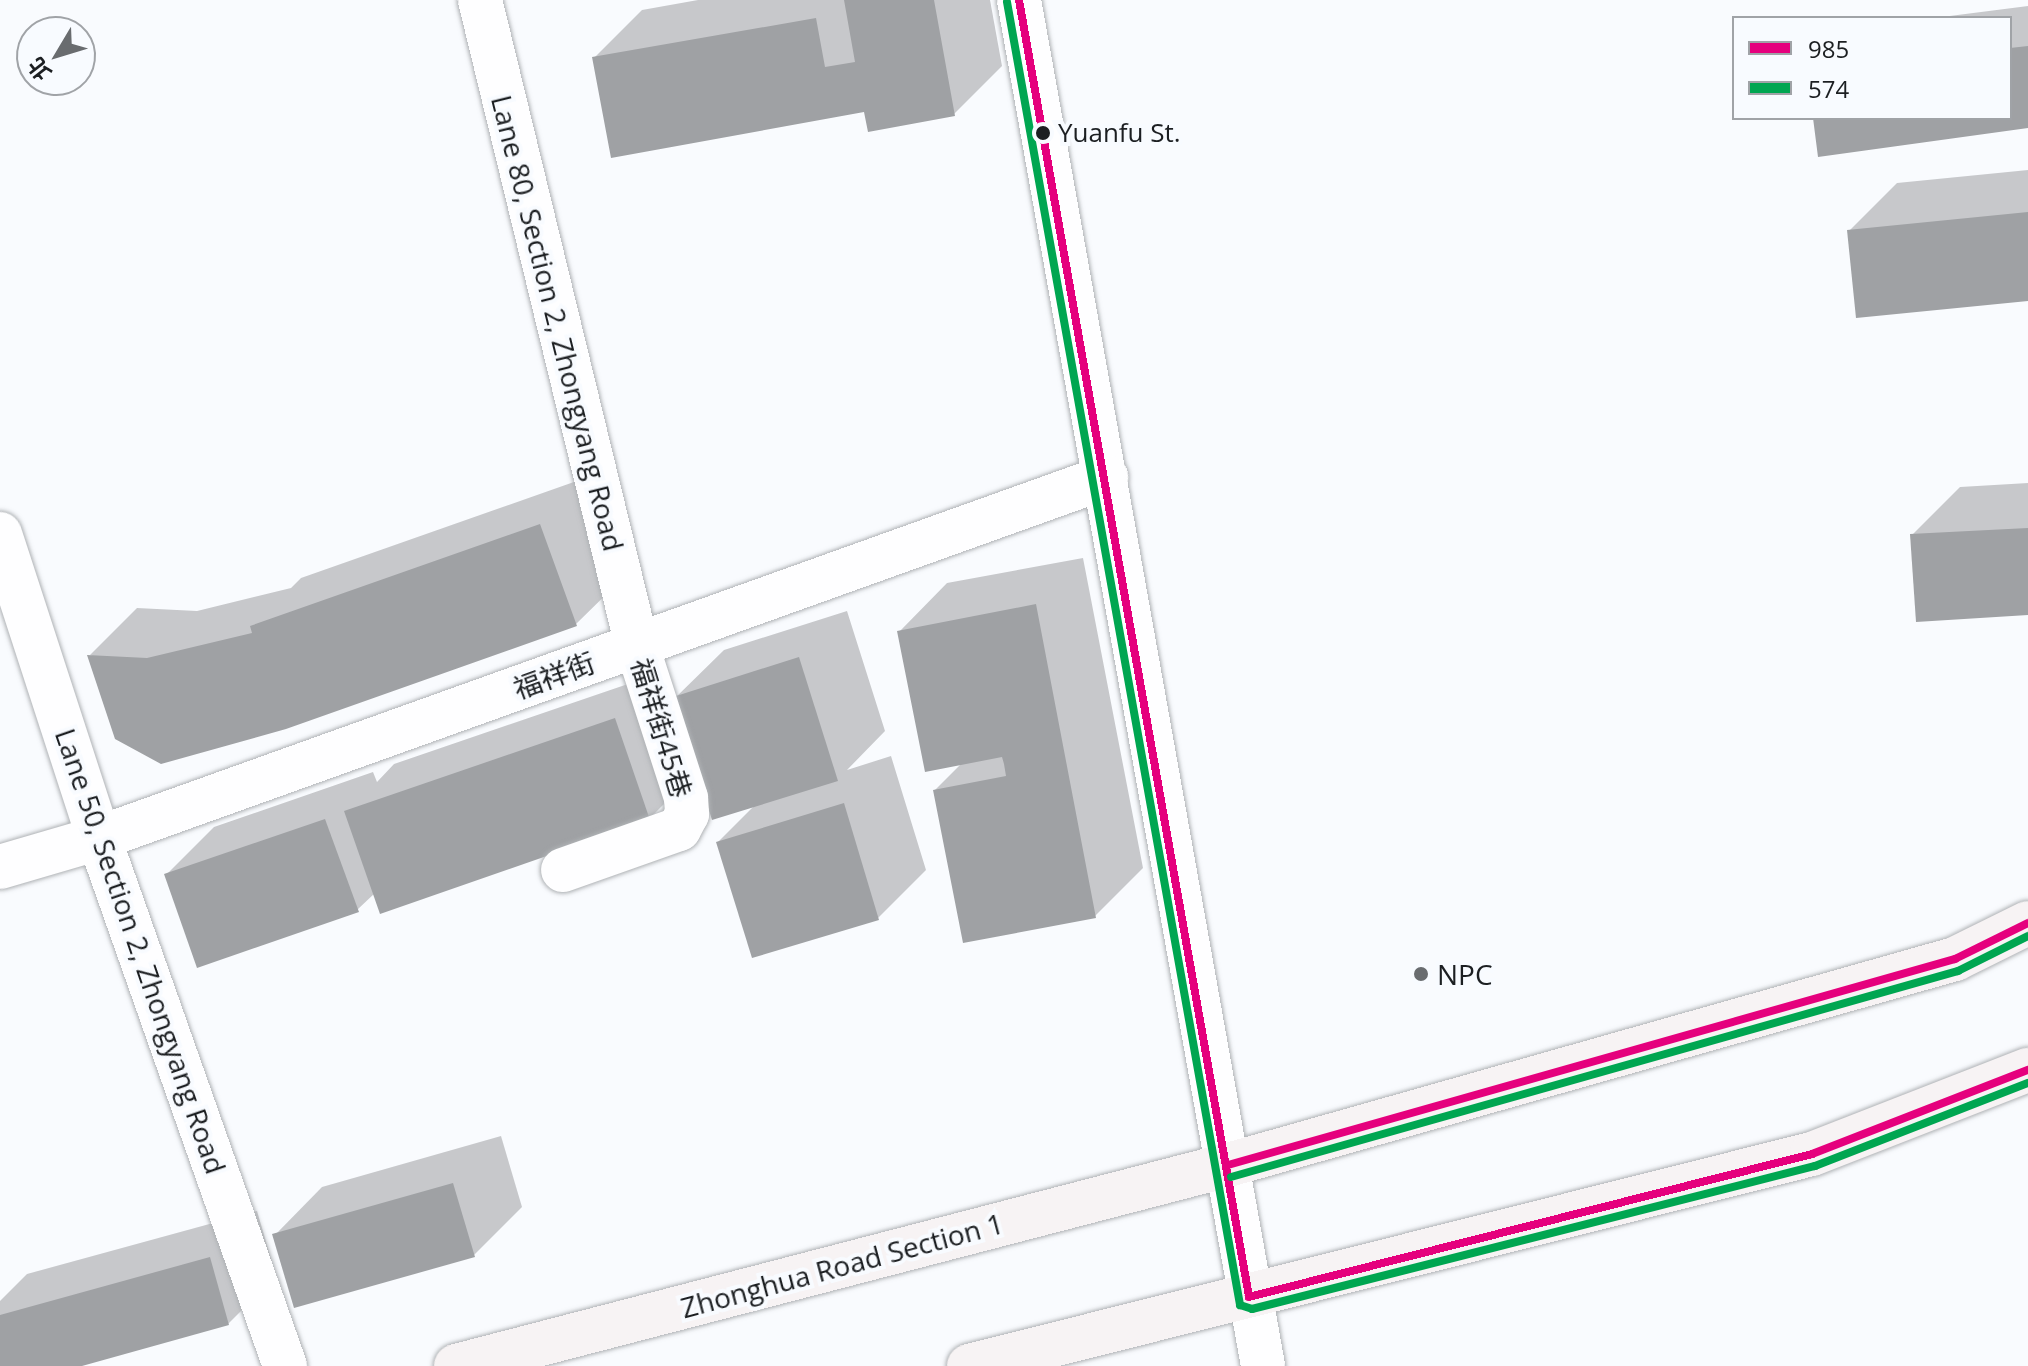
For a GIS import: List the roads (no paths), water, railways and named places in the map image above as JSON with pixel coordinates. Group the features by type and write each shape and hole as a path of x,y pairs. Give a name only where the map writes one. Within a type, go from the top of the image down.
{"main road":[{"name":"Zhonghua Road Section 1","path":"456,1366 1228,1165 1955,959 2028,923"},
{"path":"969,1366 1812,1154 2028,1070"}],"street":[{"name":"Lane 80, Section 2, Zhongyang Road","path":"480,0 637,646"},
{"path":"1019,0 1263,1366"},
{"name":"福祥街","path":"0,867 99,838 1106,477"},
{"name":"Lane 50, Section 2, Zhongyang Road","path":"0,534 99,838 285,1366"},
{"name":"福祥街45巷","path":"563,870 679,829 687,814 686,798 637,646"}],"place":[{"name":"Yuanfu St.","path":"1043,133"},
{"name":"NPC","path":"1421,974"}]}
